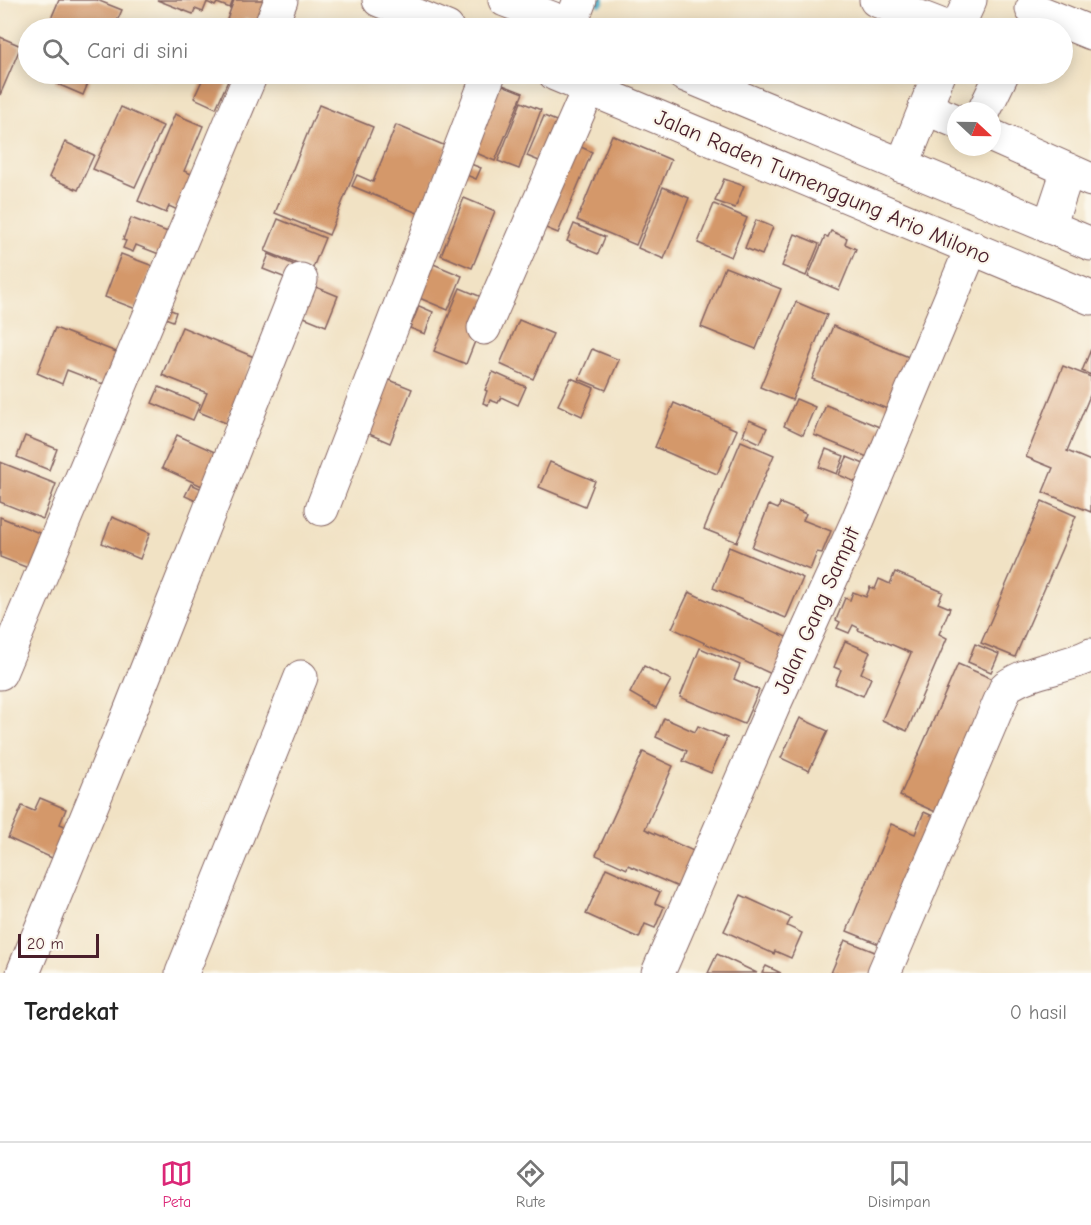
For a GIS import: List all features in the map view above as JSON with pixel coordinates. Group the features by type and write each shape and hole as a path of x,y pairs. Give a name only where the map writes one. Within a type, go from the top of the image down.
{"main road":[{"path":"274,18 281,0"},
{"path":"379,0 423,18"},
{"path":"505,0 564,14"},
{"path":"876,0 922,18"},
{"path":"962,18 970,0"},
{"path":"1031,12 1048,18"},
{"path":"1073,27 1091,33"},
{"path":"0,673 11,614 247,84"},
{"path":"322,509 485,84"},
{"name":"Jalan Raden Tumenggung Ario Milono","path":"579,84 1091,298"},
{"path":"707,84 1091,244"},
{"path":"902,166 935,84"},
{"path":"988,102 997,84"},
{"path":"484,328 589,88"},
{"path":"925,108 947,117"},
{"path":"1001,140 1080,175 1049,227"},
{"path":"823,186 842,141"},
{"name":"Jalan Gang Sampit","path":"658,973 856,522 972,247"},
{"path":"23,973 129,714 301,280"},
{"path":"884,973 1006,687 1017,679 1075,663 1091,655"},
{"path":"182,973 301,677"}],"building":[{"path":"59,0 97,0 122,10 118,18 51,18"},
{"path":"157,0 233,0 230,8 217,3 215,6 207,2 203,12 195,9 193,14"},
{"path":"234,0 277,0 270,18 228,18"},
{"path":"0,37 18,45 18,53 0,95"},
{"path":"57,84 88,84 83,95"},
{"path":"200,84 227,84 216,108 194,98"},
{"path":"494,84 523,93 495,161 467,149"},
{"path":"521,102 541,110 519,169 498,161"},
{"path":"319,105 373,127 329,235 275,213"},
{"path":"121,107 163,126 135,187 93,169"},
{"path":"175,114 203,126 184,171 199,177 184,213 169,206 166,213 138,201"},
{"path":"544,116 566,125 549,165 527,156"},
{"path":"396,125 448,147 420,214 352,186 357,175 373,182"},
{"path":"612,135 671,160 636,245 577,220"},
{"path":"65,142 94,155 78,190 49,177"},
{"path":"570,142 592,152 558,233 536,224"},
{"path":"463,161 481,168 476,179 459,172"},
{"path":"724,179 744,186 735,208 715,201"},
{"path":"663,187 689,198 664,259 638,248"},
{"path":"464,198 495,211 472,268 441,255"},
{"path":"714,204 747,218 731,257 698,243"},
{"path":"131,218 173,234 164,256 136,245 133,252 123,248 126,241 123,240"},
{"path":"278,219 325,238 312,270 265,251"},
{"path":"756,220 773,227 762,255 745,248"},
{"path":"574,224 605,237 598,254 567,241"},
{"path":"831,231 847,238 845,244 856,249 839,290 808,277 825,236 828,237"},
{"path":"795,234 819,244 806,276 782,266"},
{"path":"121,254 153,266 136,309 105,297"},
{"path":"269,254 297,266 291,280 263,269"},
{"path":"431,263 462,276 448,310 417,297"},
{"path":"725,267 781,289 756,349 701,327"},
{"path":"311,285 338,296 326,326 299,315"},
{"path":"460,288 491,301 466,364 434,351"},
{"path":"796,302 827,315 792,400 760,387"},
{"path":"419,306 433,312 425,334 410,328"},
{"path":"163,307 176,312 173,321 160,316"},
{"path":"519,320 553,334 533,379 500,364"},
{"path":"833,326 916,360 895,412 812,379"},
{"path":"182,327 254,357 226,423 199,412 207,393 162,375"},
{"path":"55,328 124,355 111,387 67,370 62,384 37,373"},
{"path":"592,349 619,360 606,390 579,379"},
{"path":"1091,349 1091,375 1082,371"},
{"path":"1063,366 1091,377 1091,393 1067,451 1091,461 1091,512 1043,492 1053,468 1026,457"},
{"path":"493,372 526,387 518,405 501,397 498,403 490,400 488,405 483,403 487,391 485,390"},
{"path":"382,377 412,389 390,443 360,430"},
{"path":"571,378 594,388 582,416 558,405"},
{"path":"159,387 200,404 193,420 152,403"},
{"path":"796,399 815,407 803,435 784,426"},
{"path":"674,403 737,430 717,474 655,447"},
{"path":"826,405 889,431 877,461 814,435"},
{"path":"749,420 767,428 760,443 743,435"},
{"path":"177,435 228,458 213,491 162,468"},
{"path":"25,436 57,449 49,470 17,457"},
{"path":"741,441 774,455 737,542 704,529"},
{"path":"826,449 844,456 837,474 819,467"},
{"path":"847,457 871,467 863,485 839,475"},
{"path":"0,462 56,484 43,519 0,502"},
{"path":"550,462 595,481 585,506 539,487"},
{"path":"191,484 211,493 205,505 185,496"},
{"path":"1042,501 1076,516 1015,657 981,643"},
{"path":"780,503 806,514 803,520 831,531 822,553 817,552 810,570 752,547 769,505 778,509"},
{"path":"0,517 49,537 36,571 0,557"},
{"path":"112,517 150,533 140,559 102,543"},
{"path":"729,547 803,578 786,618 713,588"},
{"path":"895,572 943,592 938,603 950,608 939,634 947,638 907,731 882,720 911,653 858,630 859,628 853,625 849,633 837,628 840,622 836,620 845,598 850,600 853,592 866,597 870,587 875,589 879,579 890,584"},
{"path":"689,592 793,640 776,676 672,628"},
{"path":"845,641 870,652 861,673 871,678 863,696 835,684 841,670 834,667"},
{"path":"975,644 999,654 991,672 968,662"},
{"path":"700,648 740,665 734,679 759,690 744,724 680,697"},
{"path":"958,664 995,680 938,813 900,796"},
{"path":"644,666 671,680 656,708 630,693"},
{"path":"664,718 695,732 698,726 727,738 711,773 683,761 687,751 656,737"},
{"path":"800,718 828,731 809,771 781,758"},
{"path":"643,752 673,766 645,829 700,854 683,889 628,865 627,869 596,855"},
{"path":"40,798 66,809 60,824 77,831 63,863 8,838 22,806 34,811"},
{"path":"924,812 937,818 884,946 847,931 891,824 915,834"},
{"path":"606,868 660,892 655,903 664,907 655,928 645,924 639,938 586,914"},
{"path":"741,895 791,918 787,926 802,933 791,958 775,951 774,954 724,931"},
{"path":"845,940 885,956 878,973 831,973"},
{"path":"717,954 757,973 708,973"},
{"path":"766,966 781,973 762,973"}]}
